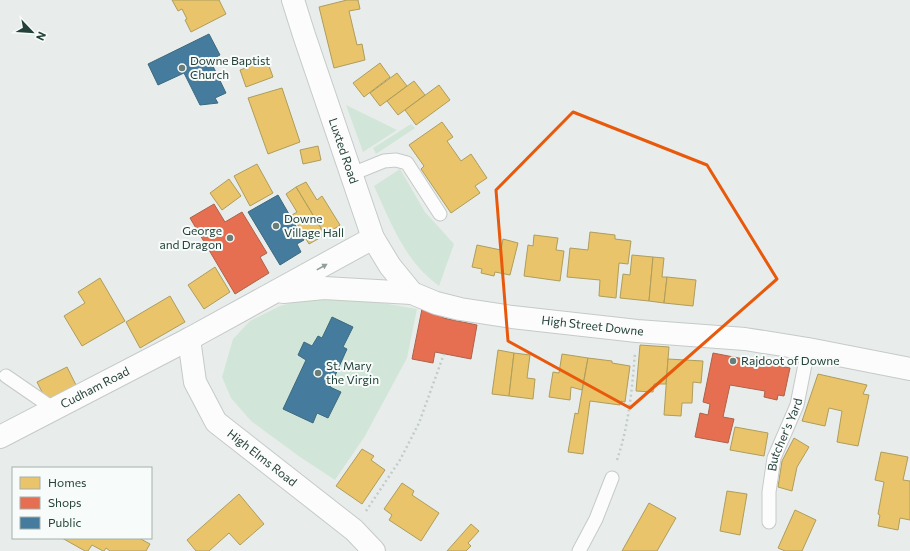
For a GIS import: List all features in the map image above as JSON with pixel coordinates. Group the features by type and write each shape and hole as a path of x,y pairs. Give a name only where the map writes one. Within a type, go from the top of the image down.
{"street":[{"name":"Luxted Road","path":"293,0 373,238 390,266 412,293"},
{"name":"High Street Downe","path":"189,339 276,293 373,238"},
{"name":"High Street Downe","path":"276,293 324,288 412,293 436,303 460,309 512,317 637,331 745,339 808,349 910,369"},
{"name":"Cudham Road","path":"0,437 189,339"},
{"name":"High Elms Road","path":"189,339 195,382 216,422 354,530 374,551"}],"lane":[{"path":"352,174 384,161 396,160 407,163 440,214"},
{"name":"Butcher's Yard","path":"769,522 769,492 774,458 797,405 808,349"},
{"path":"6,376 54,409"},
{"path":"579,551 596,519 612,478"}],"path":[{"path":"612,478 624,441 631,403 637,331"},
{"path":"354,530 400,460 419,423 444,354"}],"highlighted area":[{"path":"573,112 707,165 777,279 630,408 508,341 496,190"}],"green space":[{"path":"346,105 397,130 363,152"},
{"path":"411,124 415,128 376,154 373,148"},
{"path":"400,169 425,212 454,244 439,286 416,265 409,255 396,233 374,186"},
{"path":"337,295 417,309 407,358 365,436 335,480 300,457 251,421 231,398 222,377 233,339 250,321 280,306 305,299"}],"building: Homes":[{"path":"172,0 219,0 226,14 191,32 185,20 187,19 182,9 178,11"},
{"path":"347,0 358,0 360,9 349,11 357,45 362,44 365,60 334,68 319,7"},
{"path":"267,60 273,77 246,87 240,70"},
{"path":"380,63 390,77 364,97 353,83"},
{"path":"397,73 407,86 380,106 370,93"},
{"path":"414,81 425,95 398,115 387,101"},
{"path":"439,85 450,100 416,125 405,110"},
{"path":"282,88 300,142 268,154 248,98"},
{"path":"442,122 453,137 447,141 461,161 471,154 487,178 475,186 480,193 451,213 421,169 424,166 409,145"},
{"path":"318,146 321,160 303,164 300,150"},
{"path":"257,164 273,193 250,206 234,176"},
{"path":"229,179 241,196 222,210 210,193"},
{"path":"306,182 317,200 322,196 340,225 325,235 296,187"},
{"path":"296,187 325,235 309,244 292,215 297,212 286,194"},
{"path":"590,232 615,235 615,239 631,241 628,264 619,263 616,298 599,296 600,280 567,277 570,248 588,250"},
{"path":"534,235 558,238 556,250 564,251 560,281 524,276 528,245 533,246"},
{"path":"503,239 518,243 510,275 495,272 494,276 481,273 482,269 472,267 477,245 501,250"},
{"path":"632,255 653,257 649,301 620,298 623,274 630,275"},
{"path":"653,257 664,258 662,277 667,277 664,303 649,301"},
{"path":"215,267 230,292 204,309 188,285"},
{"path":"667,277 696,280 693,306 664,303"},
{"path":"100,278 125,321 82,346 64,316 85,303 78,292"},
{"path":"170,296 185,322 140,348 126,322"},
{"path":"640,345 669,347 666,384 654,384 653,392 636,391"},
{"path":"498,350 514,353 509,396 492,394"},
{"path":"514,353 530,355 527,378 535,379 533,399 509,396"},
{"path":"562,354 588,358 582,390 571,387 570,400 549,397 553,372 559,373"},
{"path":"588,358 612,361 612,363 630,366 625,402 621,401 620,405 590,401 583,454 568,452 575,413 578,414"},
{"path":"668,359 703,361 701,383 693,382 692,403 682,403 681,416 664,415"},
{"path":"67,367 77,387 47,402 37,382"},
{"path":"818,374 867,385 863,394 869,395 858,446 837,442 842,411 829,408 825,426 802,421"},
{"path":"735,427 768,433 764,456 730,450"},
{"path":"794,438 809,447 797,467 792,491 778,487 782,461"},
{"path":"362,449 374,456 371,460 385,470 362,504 336,486"},
{"path":"881,452 908,457 903,480 910,481 910,520 900,518 898,530 878,526 880,515 878,514 884,482 875,480"},
{"path":"402,483 414,491 412,495 439,513 421,541 389,520 392,515 384,509"},
{"path":"727,491 747,494 740,535 720,531"},
{"path":"239,494 264,524 240,545 229,533 209,551 196,551 187,540"},
{"path":"649,503 676,518 657,551 622,551"},
{"path":"795,510 816,520 802,551 785,551 778,548"},
{"path":"471,524 479,531 468,543 471,546 466,551 447,551"},
{"path":"64,539 141,539 150,544 146,551 110,551 106,548 103,551 92,545 88,551 85,551"}],"building: Shops":[{"name":"George and Dragon","path":"214,204 225,222 242,212 267,253 260,257 269,273 235,294 190,218"},
{"path":"422,309 444,313 443,318 477,325 471,359 435,352 433,363 412,359"},
{"path":"713,353 790,368 784,396 778,395 777,400 764,397 765,391 730,385 723,417 734,419 728,443 695,437 700,413 708,415 710,404 703,402"}],"building: Public":[{"name":"Downe Baptist Church","path":"209,34 220,55 210,60 226,93 215,98 218,103 200,105 184,73 158,85 148,64"},
{"name":"Downe Village Hall","path":"278,195 304,240 297,244 301,252 280,265 248,212"},
{"name":"St. Mary the Virgin","path":"332,317 353,327 343,347 347,349 330,387 341,392 328,418 317,413 313,423 283,409 306,360 298,355 304,342 312,346 318,336 322,338"}],"place":[{"name":"Downe Baptist Church","path":"182,68"},
{"name":"Downe Village Hall","path":"276,226"},
{"name":"George and Dragon","path":"230,238"},
{"name":"Rajdoot of Downe","path":"733,361"},
{"name":"St. Mary the Virgin","path":"318,373"}]}
